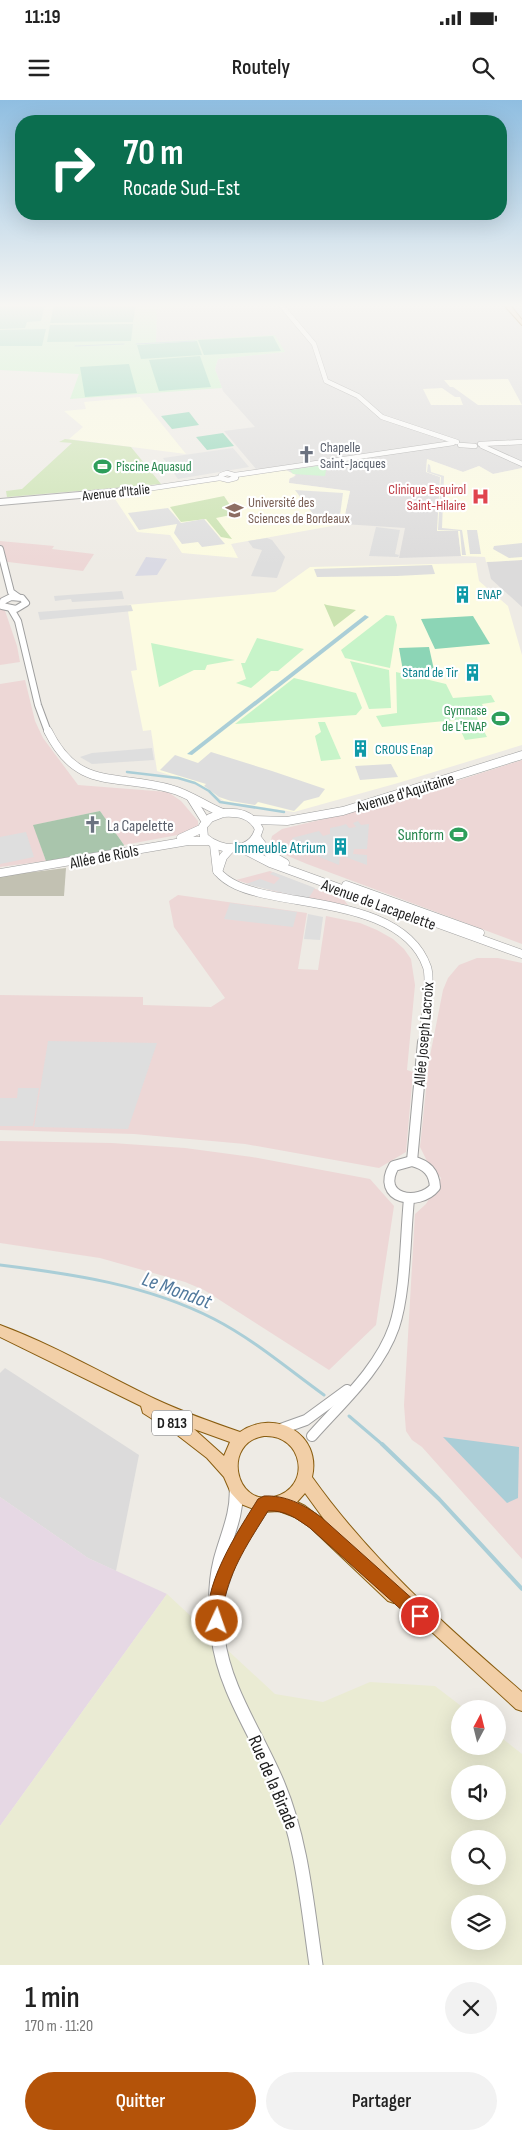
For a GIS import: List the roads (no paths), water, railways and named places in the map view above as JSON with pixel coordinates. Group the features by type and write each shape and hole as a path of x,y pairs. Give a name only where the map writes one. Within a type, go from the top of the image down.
{"main road":[{"name":"D 813","path":"0,1331 35,1345 194,1423 241,1439"},
{"name":"D 813","path":"107,1381 188,1433 214,1453 230,1473"},
{"path":"271,1504 294,1494 305,1480 307,1461 298,1442 288,1434 277,1430 264,1429 252,1432 241,1439 234,1449 230,1460 230,1473 236,1488 248,1498 300,1512 315,1522 396,1596 434,1625"},
{"path":"305,1480 325,1510 361,1551 434,1625 522,1703"}],"street":[{"path":"350,392 358,396 382,417 457,443 479,445 521,442"},
{"name":"Avenue d'Italie","path":"0,502 122,492 220,478 230,480 234,479 235,476 337,459 431,448 457,443"},
{"path":"479,445 495,454 522,464"},
{"name":"Avenue d'Italie","path":"0,498 11,500"},
{"path":"0,549 10,595"},
{"path":"10,595 24,599 26,603 19,608 11,609 2,604 10,595"},
{"path":"18,621 19,608"},
{"name":"Avenue d'Aquitaine","path":"11,609 18,621 41,710 51,739 65,760 81,771 104,781 165,787 223,813 240,814 254,820 287,821"},
{"name":"Avenue d'Aquitaine","path":"235,848 258,836 268,827 287,821 343,811 522,755"},
{"path":"190,798 204,825 204,837 210,843 218,872"},
{"name":"Allée de Riols","path":"0,872 187,837 223,813"},
{"name":"Avenue de Lacapelette","path":"254,820 260,828 258,836 263,849 277,860 522,949"},
{"name":"Allée de Riols","path":"0,872 188,841 235,848"},
{"path":"218,872 223,857 235,848"},
{"name":"Avenue de Lacapelette","path":"235,848 387,907 522,954"},
{"name":"Allée Joseph Lacroix","path":"218,872 228,882 260,894 346,910 384,923 403,934 423,956 428,974 427,994 412,1161"},
{"path":"412,1161 430,1170 435,1183 429,1194 424,1197 409,1199 395,1193 390,1188 388,1175 394,1166 412,1161"},
{"path":"312,1436 374,1366 394,1329 399,1309 409,1199"},
{"path":"277,1430 294,1427 317,1414 374,1366"},
{"name":"Rue de la Birade","path":"236,1488 237,1499 234,1517 220,1561 216,1583 218,1638 225,1671 278,1784 296,1834 316,1965"},
{"name":"Rue de la Birade","path":"216,1604 232,1554 271,1504"}],"water":[{"path":"365,615 369,617 192,755 187,754"},
{"path":"443,1437 519,1447 518,1498 507,1503"}],"waterway":[{"path":"127,772 178,778 195,783 209,791 220,802 284,812"},
{"name":"Le Mondot","path":"0,1265 55,1272 110,1283 137,1289 189,1307 243,1336 324,1395"},
{"name":"Le Mondot","path":"349,1416 383,1445"},
{"name":"Le Mondot","path":"382,1444 439,1499 522,1589"}],"place":[{"name":"Chapelle Saint-Jacques","path":"306,455"},
{"name":"Piscine Aquasud","path":"102,466"},
{"name":"Clinique Esquirol Saint-Hilaire","path":"480,497"},
{"name":"Université des Sciences de Bordeaux","path":"234,510"},
{"name":"ENAP","path":"463,594"},
{"name":"Stand de Tir","path":"472,672"},
{"name":"Gymnase de L'ENAP","path":"501,718"},
{"name":"CROUS Enap","path":"361,749"},
{"name":"La Capelette","path":"93,825"},
{"name":"Sunform","path":"458,834"},
{"name":"Immeuble Atrium","path":"340,847"}]}
